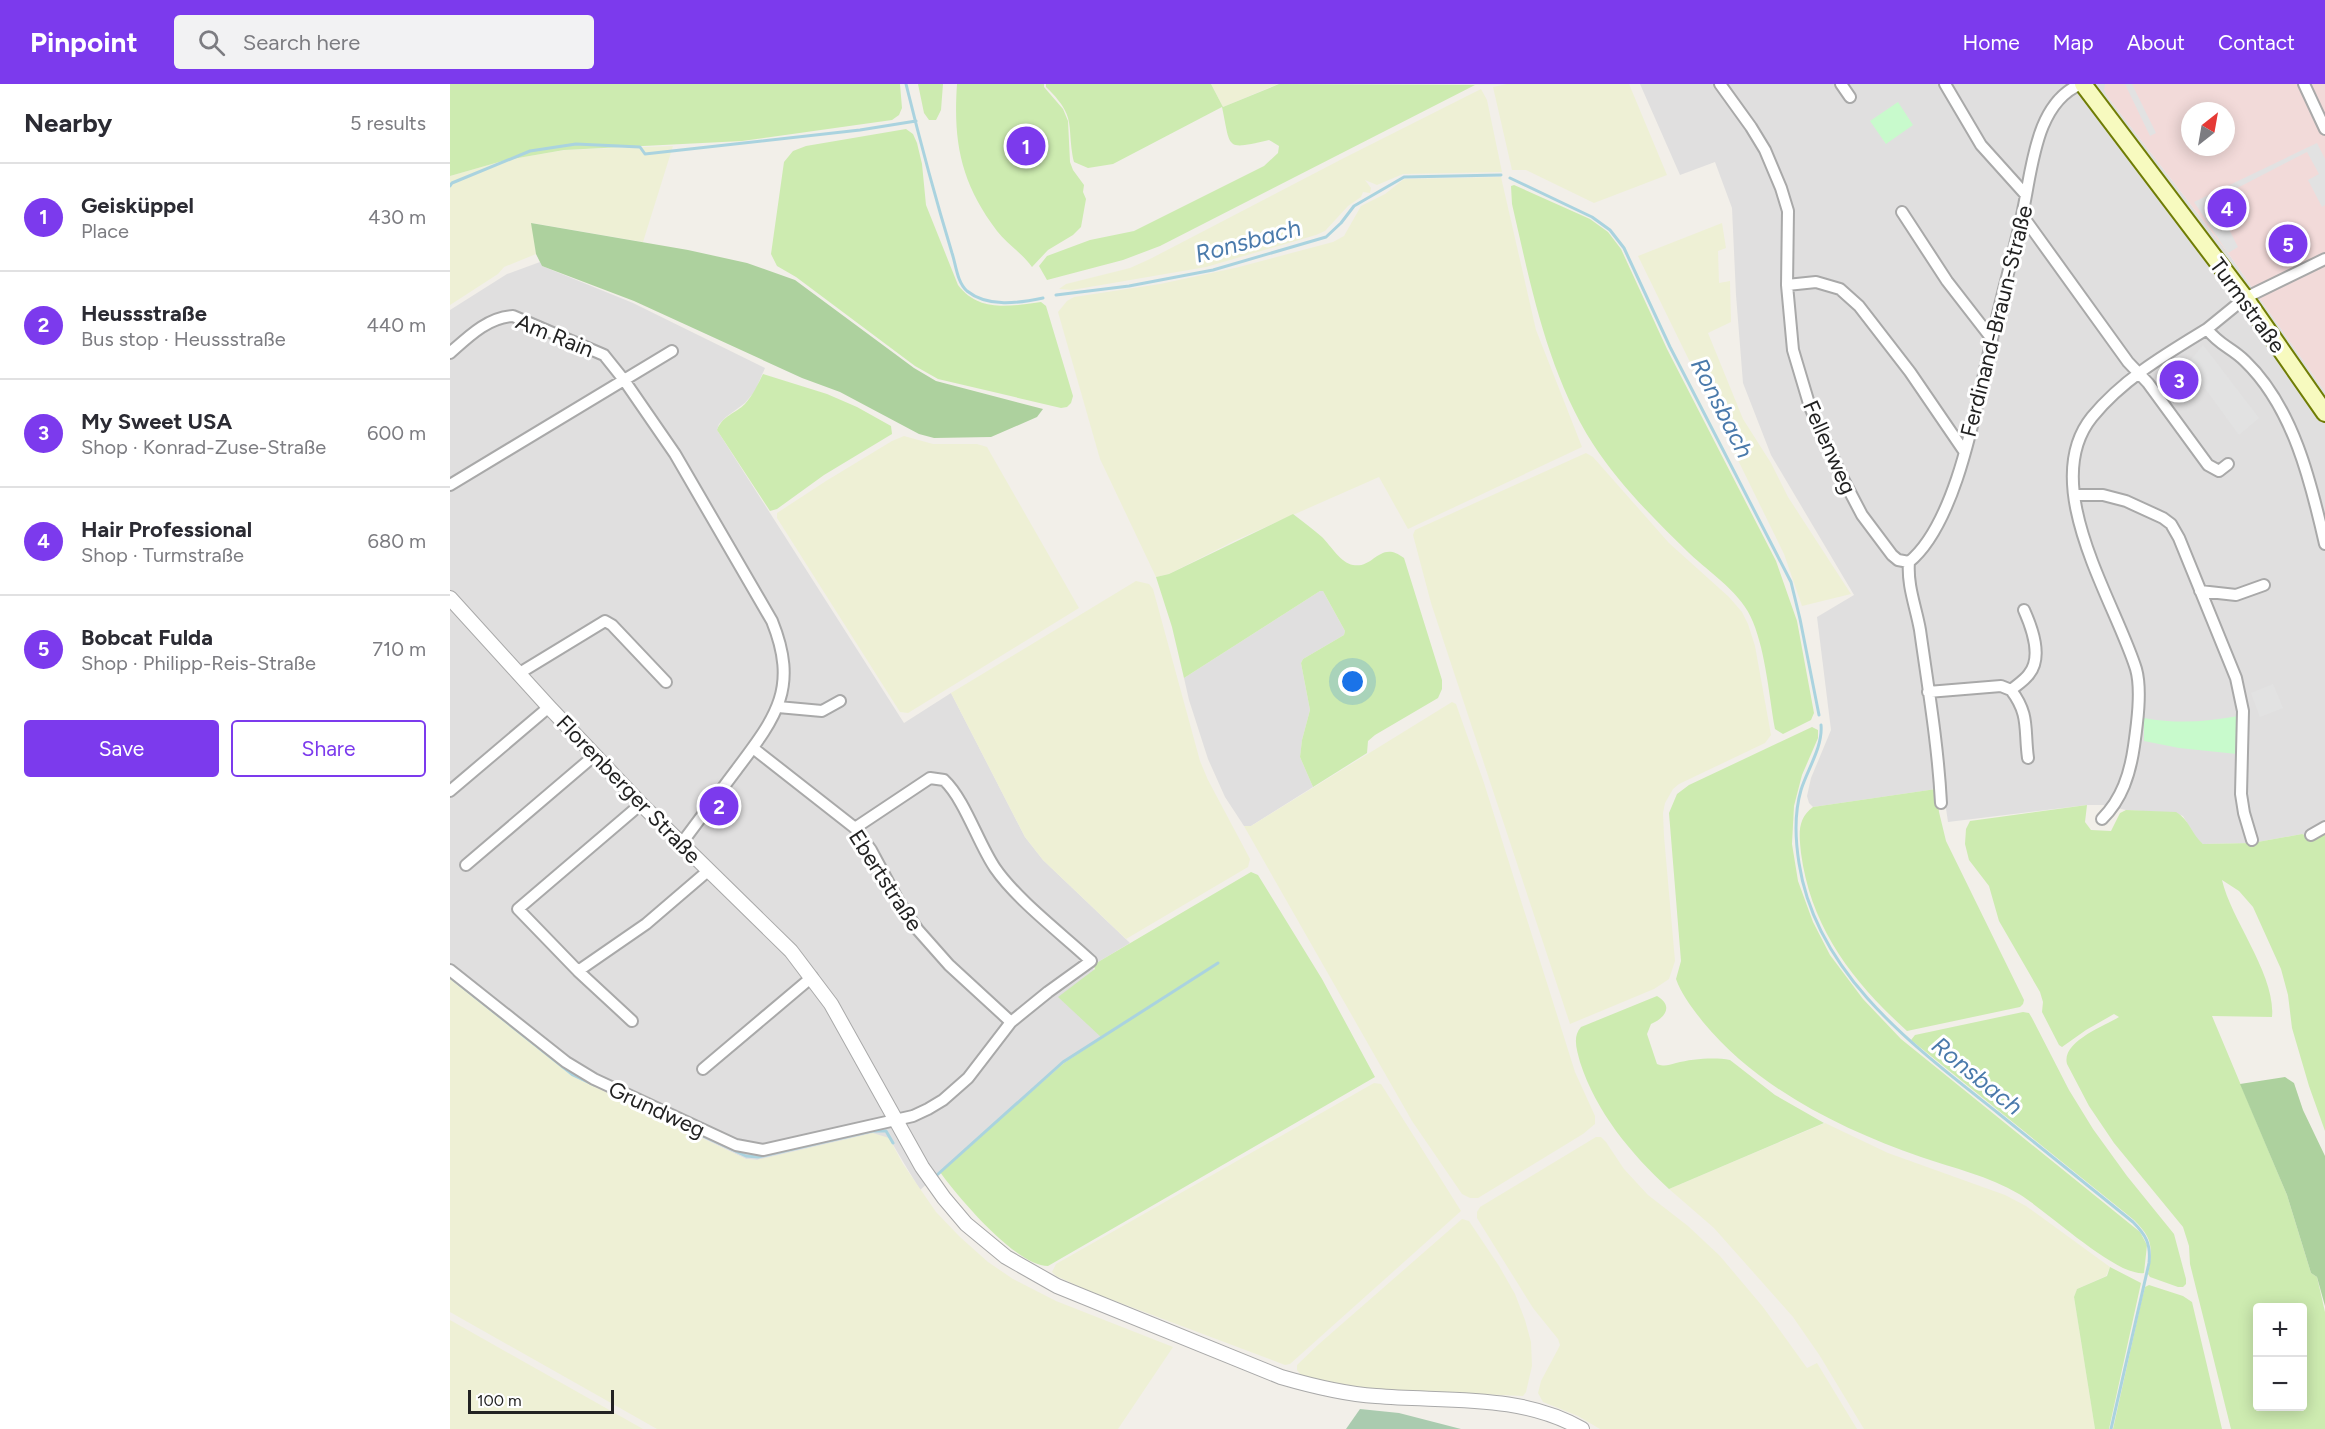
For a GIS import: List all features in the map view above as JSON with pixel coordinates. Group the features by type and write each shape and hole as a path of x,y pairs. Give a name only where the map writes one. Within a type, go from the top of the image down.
{"main road":[{"name":"Turmstraße","path":"2082,84 2245,298 2325,413"}],"street":[{"name":"Fellenweg","path":"1720,84 1760,142 1781,188 1788,211 1787,285 1793,350 1814,416 1862,515 1892,555 1898,560 1909,562"},
{"path":"1841,84 1850,97"},
{"path":"1945,84 1981,145 2026,195"},
{"name":"Ferdinand-Braun-Straße","path":"1909,562 1926,545 1940,520 1955,482 1992,339 2038,141 2050,112 2059,99 2082,84"},
{"path":"2304,84 2325,129"},
{"path":"1902,212 1947,281 1992,339"},
{"path":"2022,215 2128,362 2208,465 2219,471 2228,464"},
{"path":"2102,819 2115,806 2131,767 2137,724 2137,672 2080,528 2074,495 2073,471 2079,442 2091,418 2138,373 2207,329 2245,298 2325,258"},
{"path":"1787,285 1815,282 1840,289 1859,306 1897,354 1964,451"},
{"name":"Am Rain","path":"450,353 478,329 502,316 513,316 603,355 624,380"},
{"path":"2207,329 2217,342 2245,360 2280,411 2304,466 2325,544"},
{"name":"Am Rain","path":"450,485 672,351"},
{"path":"624,380 675,454 772,621 780,642 783,659 783,690 772,720 681,844"},
{"path":"2074,495 2103,495 2126,501 2163,518 2171,524 2179,538 2236,678 2243,711 2241,794 2252,840"},
{"path":"1909,562 1909,586 1917,616 1940,771 1941,803"},
{"path":"2200,591 2236,595 2264,585"},
{"name":"Florenberger Straße","path":"450,598 518,674 641,804 776,933 831,1004 914,1153 944,1198 979,1235 1022,1267 1080,1296 1281,1377 1308,1385 1367,1396 1473,1401 1516,1406 1552,1415 1582,1429"},
{"path":"2011,690 2030,673 2036,658 2032,629 2024,610"},
{"path":"518,674 605,621 612,625 666,682"},
{"path":"1928,692 2001,686 2011,690 2025,713 2028,758"},
{"path":"778,707 822,711 840,701"},
{"path":"451,790 549,707"},
{"name":"Ebertstraße","path":"753,748 855,828 871,850 899,902 918,930 949,965 1011,1022"},
{"path":"466,865 595,755"},
{"name":"Grundweg","path":"450,970 566,1062 744,1148 773,1149 913,1116 943,1100 968,1078 1011,1022 1090,962 997,870 949,785 938,778 930,778 855,828"},
{"path":"632,1021 578,971 518,909 641,804"},
{"path":"2311,835 2325,827"},
{"path":"578,971 646,924 709,870"},
{"path":"703,1068 812,977"}],"shaded area":[{"path":"1640,84 2105,84 2107,96 2228,253 2325,392 2325,830 2312,838 2302,834 2252,843 2203,844 2197,839 2183,816 2176,813 2126,810 2103,805 1948,822 1943,788 1813,807 1809,803 1807,796 1811,778 1831,730 1817,617 1854,595 1771,455 1743,383 1732,208 1715,162 1680,175"},
{"path":"2105,84 2325,84 2325,392 2228,253 2104,90"},
{"path":"2125,84 2132,84 2156,133 2150,136"},
{"path":"2317,143 2325,159 2325,205 2322,207 2308,180 2319,174 2307,152 2214,200 2238,247 2228,253 2194,202"},
{"path":"540,262 542,266 633,303 765,368 755,391 745,403 719,424 717,430 904,723 951,693 1025,837 1043,860 1130,943 1093,965 1102,1038 1064,1063 920,1190 889,1138 757,1160 746,1159 572,1076 450,978 450,310 507,274"},
{"path":"2203,345 2259,418 2239,435 2196,376 2198,374 2189,362"},
{"path":"1323,591 1345,631 1344,635 1303,659 1301,663 1310,710 1300,757 1313,787 1251,826 1244,826 1225,797 1208,759 1184,678"},
{"path":"2273,684 2283,708 2260,717 2251,693"}],"green space":[{"path":"450,84 900,84 902,108 899,115 892,120 742,141 564,150 506,160 450,176"},
{"path":"918,84 943,84 941,110 936,120 929,120 924,113"},
{"path":"957,84 1044,84 1044,87 1063,109 1068,121 1070,162 1084,185 1083,192 1086,199 1081,227 1073,235 1048,250 1032,267 997,231 967,179 958,144 956,125"},
{"path":"1046,84 1211,84 1223,107 1279,84 1475,85 1160,246 1123,260 1047,280 1039,266 1047,256 1090,240 1134,231 1264,166 1278,153 1279,146 1269,140 1244,145 1232,143 1227,132 1222,107 1113,164 1088,168 1074,162 1067,114"},
{"path":"1211,84 1278,84 1223,107"},
{"path":"1507,84 1629,84 1667,175 1594,203 1526,170 1512,170 1493,87"},
{"path":"1481,89 1487,100 1502,172 1403,174 1377,185 1365,180 1371,188 1370,193 1363,192 1361,197 1348,206 1325,231 1316,235 1206,267 1072,290 1059,289 1066,284 1130,268 1150,259"},
{"path":"1898,102 1913,125 1886,144 1870,121"},
{"path":"906,129 913,134 917,143 922,164 926,205 958,285 966,294 986,304 1007,306 1041,302 1046,306 1073,396 1067,407 1061,408 938,379 915,366 796,277 777,266 771,254 784,162 793,151 806,146"},
{"path":"673,146 643,242 532,223 536,254 504,267 498,274 450,305 450,176 506,160 565,150"},
{"path":"1501,177 1536,330 1582,447 1408,529 1379,477 1236,540 1169,574 1156,577 1100,459 1058,312 1067,301 1074,297 1160,284 1235,268 1333,242 1344,236 1361,206 1385,194 1404,179"},
{"path":"1514,185 1590,219 1608,232 1621,249 1667,349 1776,561 1797,621 1814,713 1811,720 1783,734 1775,729 1761,648 1748,612 1734,593 1689,553 1626,487 1603,459 1577,416 1552,358 1542,327 1512,204 1511,186"},
{"path":"531,223 688,250 747,263 795,280 914,368 936,381 1043,409 1037,417 991,437 934,438 919,434 840,392 802,378 634,301 542,266 536,254"},
{"path":"1722,223 1726,248 1718,251 1719,283 1730,281 1731,322 1708,333 1743,419 1771,463 1788,497 1851,594 1802,606 1784,554 1638,256"},
{"path":"763,374 827,394 857,407 891,426 892,434 824,475 777,509 770,511 717,430 722,421 748,401"},
{"path":"904,436 933,444 977,444 987,447 1079,608 908,713 900,712 777,518 777,513 826,481"},
{"path":"1586,453 1593,457 1669,543 1729,597 1742,612 1755,646 1771,735 1765,743 1679,784 1673,789 1665,803 1664,836 1675,961 1669,979 1654,989 1570,1024 1431,603 1413,535 1415,530"},
{"path":"1293,514 1322,537 1340,558 1349,564 1360,565 1389,552 1404,558 1442,680 1442,689 1438,698 1375,735 1368,741 1367,753 1313,787 1300,757 1310,710 1301,663 1303,659 1344,635 1345,631 1323,591 1184,678 1172,627 1156,577 1169,574"},
{"path":"1136,581 1149,584 1153,589 1200,761 1250,859 1248,867 1126,939 1043,860 1025,837 951,693"},
{"path":"1452,702 1456,704 1484,783 1575,1072 1595,1116 1595,1124 1583,1134 1478,1198 1470,1198 1462,1194 1412,1121 1244,826 1251,826"},
{"path":"2238,716 2237,754 2179,748 2144,741 2144,718 2191,722"},
{"path":"1812,727 1818,730 1818,738 1802,775 1794,806 1792,844 1798,881 1813,922 1830,955 1863,999 1901,1039 2140,1232 2147,1245 2144,1273 2117,1265 2081,1241 2031,1202 2007,1188 1983,1177 1861,1134 1802,1104 1748,1067 1703,1022 1684,996 1676,979 1681,961 1669,813 1677,794 1689,785"},
{"path":"1936,789 1946,841 2024,1000 2020,1007 1907,1031 1869,993 1837,951 1824,929 1806,880 1801,853 1800,827 1804,817 1813,807"},
{"path":"2087,805 2085,822 2091,830 2111,831 2120,813 2126,810 2176,812 2203,844 2252,843 2302,834 2312,838 2325,830 2325,1131 2292,1028 2288,995 2281,969 2253,907 2239,891 2222,880 2267,984 2272,1017 2212,1016 2287,1195 2311,1273 2317,1277 2325,1312 2325,1429 2231,1429 2183,1227 2114,1143 2089,1106 2067,1064 2070,1049 2077,1042 2119,1017 2114,1014 2062,1047 2059,1045 2042,1012 2043,1002 2040,992 1999,921 1989,886 1969,860 1965,844 1966,829 1970,821"},
{"path":"1251,872 1258,875 1322,979 1375,1077 1048,1266 1035,1263 1020,1255 974,1213 940,1172 1064,1063 1102,1038 1058,997 1095,969 1093,965"},
{"path":"450,978 572,1076 746,1159 757,1160 873,1133 889,1138 903,1164 936,1212 988,1262 1013,1279 1056,1301 1173,1347 1118,1429 657,1429 450,1312"},
{"path":"1657,996 1665,1004 1666,1012 1651,1024 1647,1034 1657,1064 1666,1065 1703,1059 1730,1060 1775,1095 1824,1123 1669,1189 1628,1147 1605,1115 1587,1080 1576,1044 1581,1027"},
{"path":"2023,1012 2029,1013 2032,1018 2069,1090 2093,1129 2174,1234 2186,1279 2183,1287 2150,1277 2148,1274 2151,1257 2150,1244 2145,1233 2134,1220 1911,1040 1915,1035"},
{"path":"2285,1077 2294,1083 2303,1110 2325,1156 2325,1306 2317,1277 2311,1273 2287,1195 2240,1084"},
{"path":"1374,1083 1381,1084 1461,1211 1290,1364 1285,1365 1094,1293 1052,1272 1056,1264"},
{"path":"1825,1123 1888,1153 2005,1195 2026,1206 2110,1267 2106,1276 2077,1289 2074,1297 2095,1429 1864,1429 1820,1356 1793,1317 1714,1228 1669,1189"},
{"path":"1596,1137 1601,1137 1606,1142 1624,1169 1648,1195 1688,1226 1720,1256 1763,1307 1807,1368 1817,1363 1857,1429 1600,1429 1578,1416 1543,1402 1538,1393 1541,1381 1560,1345 1558,1339 1533,1308 1477,1218 1477,1212 1480,1207"},
{"path":"1462,1219 1469,1221 1499,1266 1515,1294 1525,1320 1531,1342 1532,1366 1523,1396 1371,1389 1302,1376 1297,1370 1297,1365"},
{"path":"2110,1267 2141,1283 2109,1429 2095,1429 2074,1297 2077,1289 2107,1276"},
{"path":"2149,1285 2183,1296 2192,1302 2222,1429 2113,1429 2145,1287"},
{"path":"450,1320 643,1429 450,1429"},
{"path":"1360,1409 1399,1413 1461,1429 1346,1429"}],"waterway":[{"name":"Ronsbach","path":"906,84 961,283 975,296 994,302 1004,303 1043,298"},
{"path":"450,186 452,183 530,151 576,144 640,147 645,154 860,130 916,121"},
{"name":"Ronsbach","path":"1056,295 1129,286 1213,270 1326,237 1354,206 1404,177 1501,175"},
{"name":"Ronsbach","path":"1510,178 1592,217 1610,230 1624,248 1670,347 1791,582 1819,715"},
{"name":"Ronsbach","path":"1821,725 1820,742 1799,799 1796,835 1799,863 1809,903 1826,940 1848,974 1903,1034 1934,1062 2133,1222 2147,1240 2149,1263 2111,1429"},
{"path":"937,1175 1063,1062 1218,963"},
{"path":"450,977 573,1075 594,1085"},
{"path":"613,1094 746,1156 758,1157 872,1131 886,1131 893,1143"}],"place":[{"name":"Geisküppel","path":"1026,146"},
{"name":"Hair Professional","path":"2227,208"},
{"name":"Bobcat Fulda","path":"2288,244"},
{"name":"My Sweet USA","path":"2179,380"},
{"name":"Heussstraße","path":"719,806"}]}
